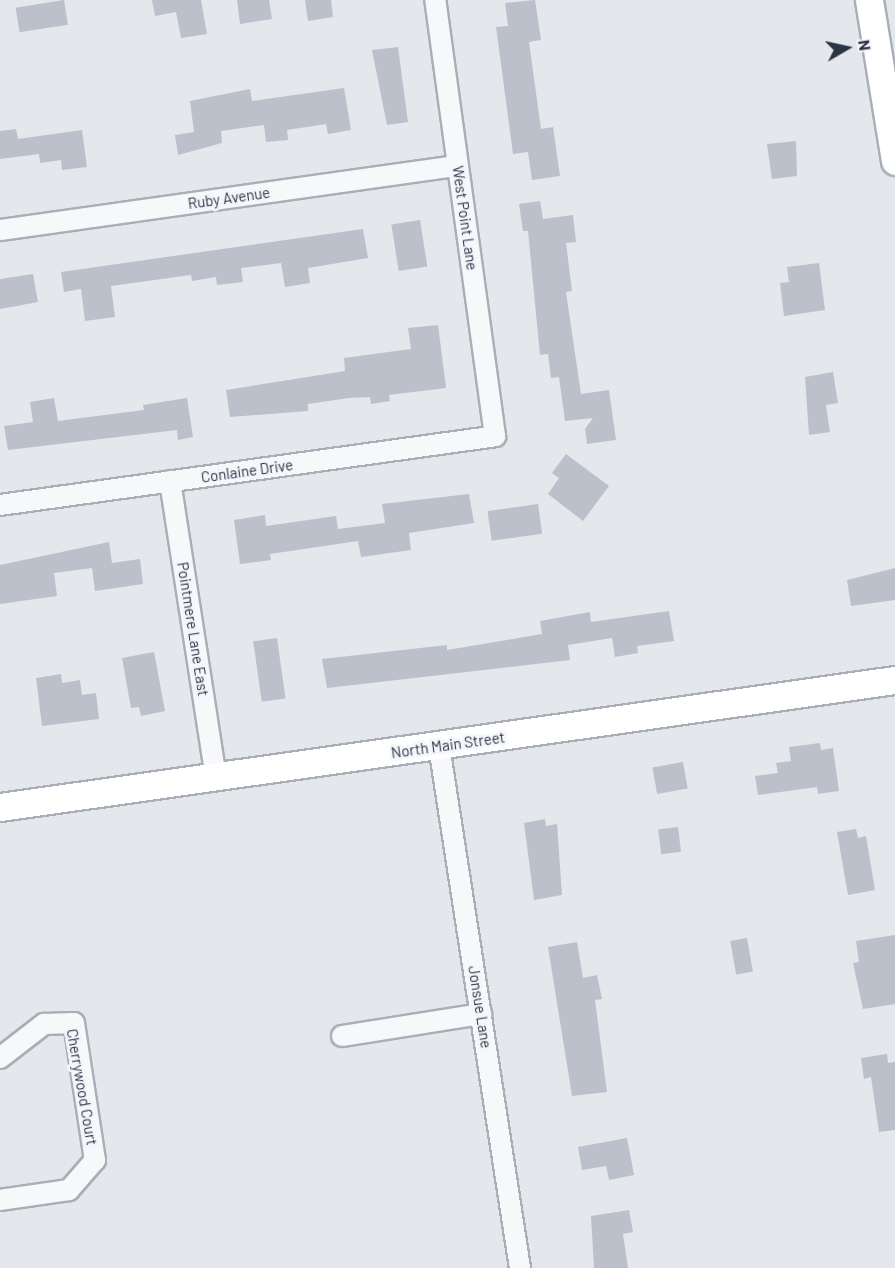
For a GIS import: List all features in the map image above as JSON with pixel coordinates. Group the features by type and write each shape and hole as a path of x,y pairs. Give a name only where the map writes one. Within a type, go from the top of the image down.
{"main road":[{"path":"869,0 891,108 895,161"},
{"name":"North Main Street","path":"0,807 439,747 895,680"}],"street":[{"name":"West Point Lane","path":"435,0 495,436"},
{"name":"Ruby Avenue","path":"0,230 458,166"},
{"name":"Conlaine Drive","path":"0,505 495,436"},
{"name":"Pointmere Lane East","path":"170,481 216,777"},
{"name":"Jonsue Lane","path":"439,747 520,1268"},
{"path":"342,1036 481,1014"},
{"name":"Cherrywood Court","path":"0,1058 44,1024 74,1023 95,1160 69,1190 0,1200"}],"building":[{"path":"64,0 68,25 20,32 16,8"},
{"path":"152,0 201,0 207,34 181,38 176,12 155,16"},
{"path":"237,0 269,0 272,19 240,24"},
{"path":"305,0 331,0 333,17 308,21"},
{"path":"535,0 541,40 529,42 541,129 553,127 560,176 532,180 528,152 513,154 496,27 508,26 505,3"},
{"path":"398,47 408,122 387,125 372,50"},
{"path":"344,88 351,130 328,134 326,124 287,130 288,140 266,142 264,125 221,131 222,143 178,155 175,135 194,132 190,101 250,89 252,101"},
{"path":"16,129 18,139 82,130 87,167 62,170 61,160 40,163 39,154 0,159 0,131"},
{"path":"796,141 797,176 772,179 767,144"},
{"path":"540,201 543,219 573,215 576,242 566,243 572,291 566,292 581,394 609,390 616,440 587,444 585,429 593,418 565,421 559,377 551,378 548,354 540,355 528,231 523,231 519,204"},
{"path":"420,220 427,266 399,271 391,225"},
{"path":"363,229 368,258 308,268 310,283 285,287 281,263 241,268 243,282 217,285 216,277 192,281 191,275 111,286 115,317 85,321 81,289 64,292 61,272"},
{"path":"819,263 825,310 784,316 780,283 789,282 787,267"},
{"path":"33,274 38,302 0,309 0,279"},
{"path":"438,325 446,388 389,395 390,401 371,404 370,397 349,398 308,404 308,411 230,417 226,390 345,371 344,358 411,349 408,328"},
{"path":"833,372 838,403 826,405 830,432 809,435 805,377"},
{"path":"54,398 58,421 144,410 143,405 187,398 193,437 178,440 177,430 8,450 4,426 33,422 30,402"},
{"path":"566,454 609,486 583,521 548,494 559,478 552,473"},
{"path":"469,494 474,523 409,533 411,550 361,557 358,541 270,554 271,560 240,564 234,520 265,515 266,526 336,516 338,529 385,523 382,504"},
{"path":"538,504 542,534 492,541 487,511"},
{"path":"109,542 112,563 140,559 143,584 95,591 92,568 54,573 57,596 0,604 0,565"},
{"path":"895,568 895,600 851,606 847,580"},
{"path":"669,611 674,641 637,646 638,653 615,657 612,638 568,645 570,660 327,688 322,659 447,645 447,650 542,634 540,621 590,612 591,622"},
{"path":"277,638 285,698 262,702 253,641"},
{"path":"154,652 165,711 141,716 139,707 131,708 122,658"},
{"path":"61,674 62,683 80,680 82,695 96,693 99,719 42,726 36,678"},
{"path":"820,743 821,750 833,748 839,791 818,794 817,787 758,795 755,776 778,773 776,763 791,761 789,747"},
{"path":"683,762 688,789 657,794 652,767"},
{"path":"545,819 546,826 557,824 562,895 534,900 524,823"},
{"path":"678,827 681,852 661,854 658,829"},
{"path":"856,829 858,838 866,836 875,890 848,895 837,832"},
{"path":"895,935 895,1004 863,1009 853,963 859,962 856,941"},
{"path":"747,938 753,971 736,974 730,941"},
{"path":"577,942 583,978 597,975 602,999 595,1000 607,1092 572,1096 548,947"},
{"path":"887,1054 888,1063 895,1062 895,1130 879,1132 871,1077 864,1079 861,1058"},
{"path":"627,1138 634,1175 609,1180 606,1166 582,1170 578,1147"},
{"path":"629,1210 633,1232 623,1234 628,1268 594,1268 591,1216"}]}
